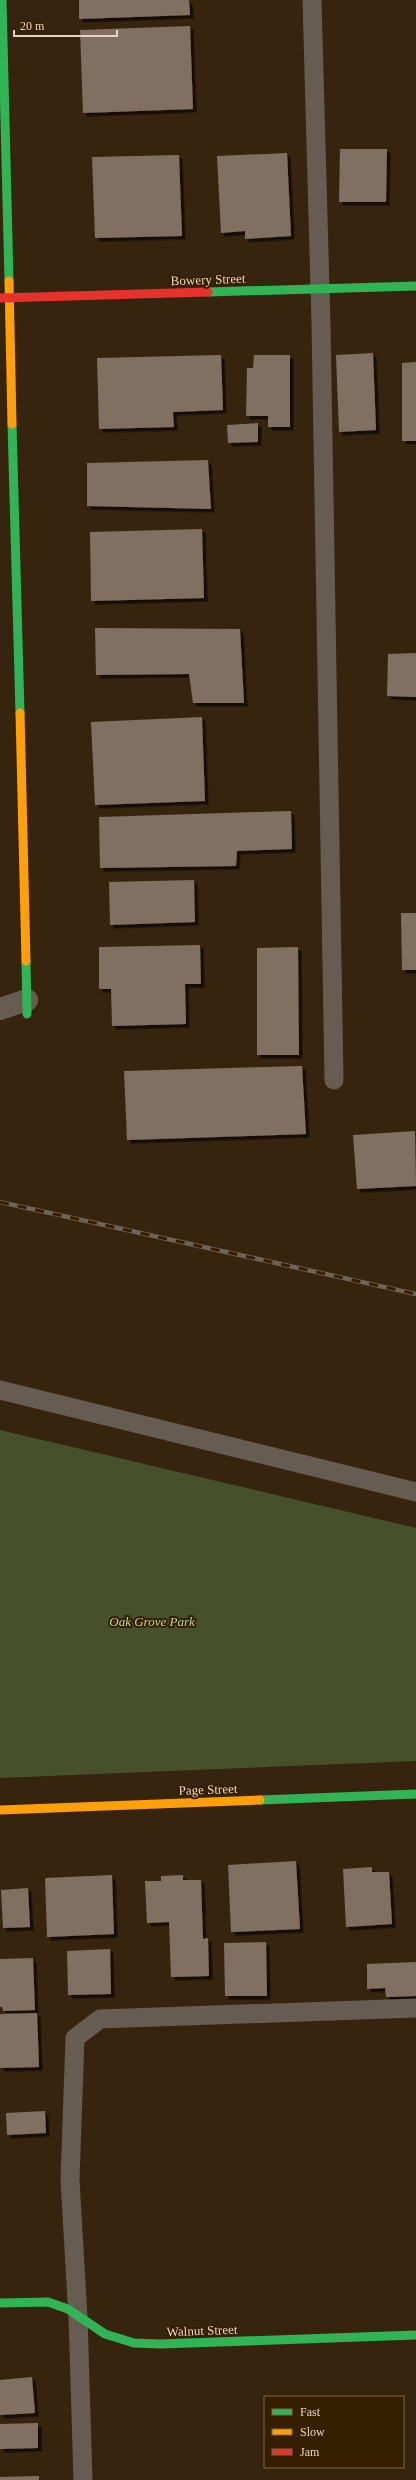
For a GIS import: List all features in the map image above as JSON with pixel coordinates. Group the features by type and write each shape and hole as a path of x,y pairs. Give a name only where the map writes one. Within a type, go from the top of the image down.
{"street":[{"path":"0,1009 27,1007 5,298 2,0"},
{"name":"Bowery Street","path":"5,298 416,286"},
{"name":"Page Street","path":"0,1810 416,1794"},
{"name":"Walnut Street","path":"0,2303 48,2302 68,2309 105,2334 134,2343 160,2344 416,2335"}],"lane":[{"path":"312,0 320,289 334,1080"},
{"path":"0,1390 416,1492"},
{"path":"82,2480 78,2317 70,2180 74,2038 100,2018 416,2008"}],"green space":[{"name":"Oak Grove Park","path":"0,1430 416,1528 416,1761 0,1778"}],"building":[{"path":"79,0 189,0 190,15 79,19"},
{"path":"190,26 193,109 83,113 80,30"},
{"path":"340,149 387,149 386,202 339,202"},
{"path":"287,153 291,236 245,239 245,231 221,233 217,156"},
{"path":"179,155 182,236 95,238 92,157"},
{"path":"373,353 376,430 339,432 336,355"},
{"path":"221,355 223,410 173,412 174,427 99,429 97,358"},
{"path":"254,355 290,355 290,427 268,427 268,416 246,416 247,368 253,368"},
{"path":"416,362 416,441 402,441 402,363"},
{"path":"258,423 258,442 228,443 227,425"},
{"path":"208,460 211,509 87,506 87,463"},
{"path":"202,529 204,598 91,601 90,532"},
{"path":"95,628 240,629 244,703 193,703 189,674 96,675"},
{"path":"416,653 416,697 387,696 388,654"},
{"path":"202,717 205,801 95,805 91,722"},
{"path":"291,811 292,849 237,851 236,866 100,868 99,817"},
{"path":"194,880 195,922 110,925 109,882"},
{"path":"401,913 416,913 416,970 402,970"},
{"path":"200,945 201,984 185,984 186,1024 112,1026 111,989 99,989 99,947"},
{"path":"298,947 299,1055 257,1055 257,948"},
{"path":"302,1066 306,1134 127,1140 124,1071"},
{"path":"415,1131 416,1186 357,1189 353,1135"},
{"path":"296,1861 300,1929 231,1932 228,1865"},
{"path":"372,1867 372,1872 389,1872 392,1924 346,1927 343,1869"},
{"path":"112,1875 114,1934 47,1937 45,1878"},
{"path":"183,1875 183,1880 201,1880 203,1939 208,1938 209,1976 171,1977 169,1922 147,1923 145,1881 161,1881 161,1876"},
{"path":"28,1888 30,1927 3,1928 1,1890"},
{"path":"266,1942 267,1996 225,1996 224,1943"},
{"path":"110,1949 111,1994 68,1995 67,1951"},
{"path":"33,1958 35,2010 3,2011 2,2007 0,2007 0,1959"},
{"path":"416,1962 416,1996 386,1997 385,1988 367,1989 367,1964"},
{"path":"37,2013 39,2067 0,2068 0,2014"},
{"path":"45,2111 46,2133 7,2135 6,2113"},
{"path":"32,2377 35,2413 0,2415 0,2380"},
{"path":"38,2423 38,2448 0,2449 0,2424"},
{"path":"39,2476 39,2480 0,2480 0,2477"}],"railway":[{"path":"0,1202 416,1294"}],"traffic: fast":[{"path":"2,0 9,281"},
{"path":"208,292 416,286"},
{"path":"12,424 20,713"},
{"path":"26,961 27,1014"},
{"path":"260,1800 416,1794"},
{"path":"0,2303 48,2302 68,2309 105,2334 134,2343 160,2344 416,2335"}],"traffic: slow":[{"path":"9,281 12,424"},
{"path":"20,713 26,961"},
{"path":"0,1810 260,1800"}],"traffic: jam":[{"path":"0,298 208,292"}]}
